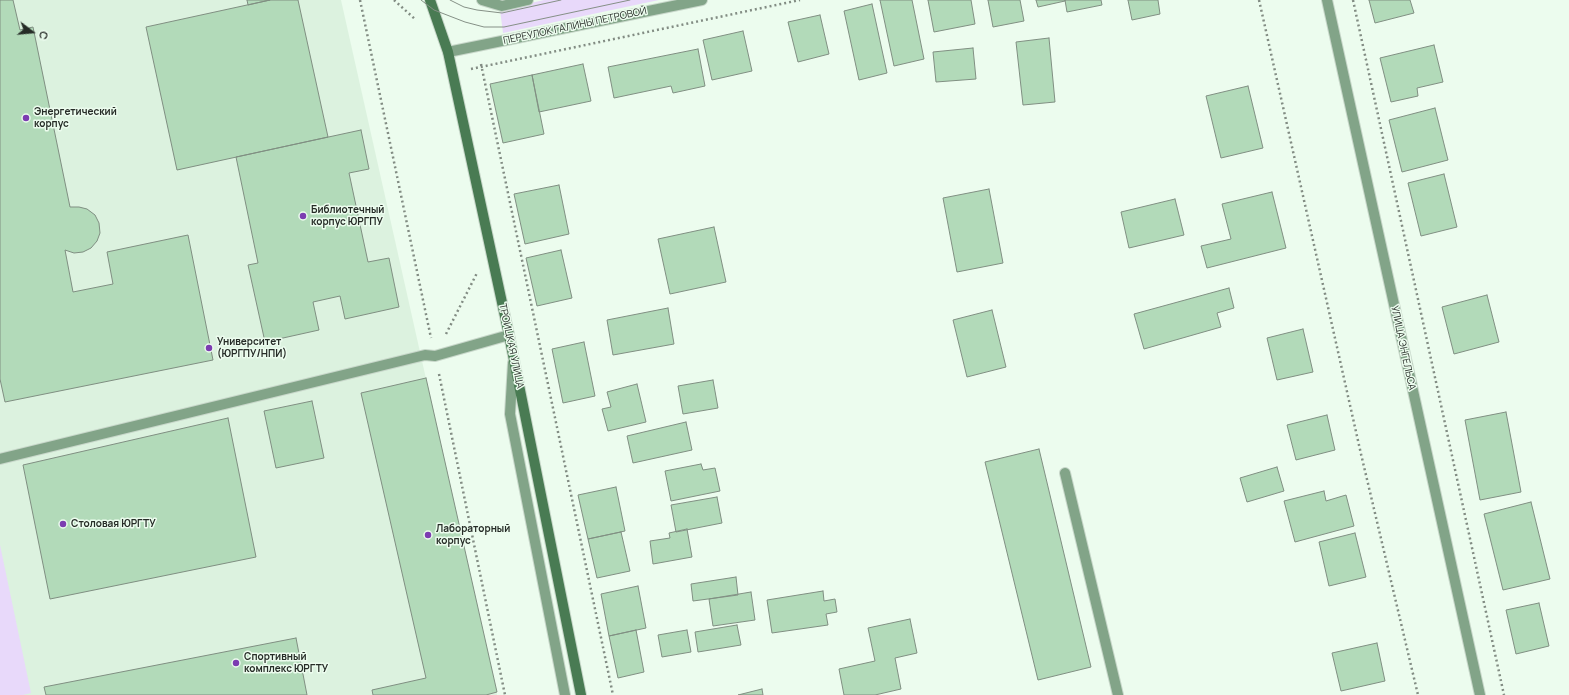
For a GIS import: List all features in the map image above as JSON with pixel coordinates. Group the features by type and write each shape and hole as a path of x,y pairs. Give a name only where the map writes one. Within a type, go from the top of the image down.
{"street":[{"name":"ТРОИЦКАЯ УЛИЦА","path":"430,0 448,52 453,73 509,335 580,695"},
{"path":"482,0 502,6 528,0"},
{"name":"ПЕРЕУЛОК ГАЛИНЫ ПЕТРОВОЙ","path":"448,52 702,0"},
{"name":"УЛИЦА ЭНГЕЛЬСА","path":"1327,0 1480,695"},
{"path":"0,459 425,355 435,356 509,335"},
{"path":"513,358 510,414 565,695"},
{"path":"1065,473 1118,695"}],"path":[{"path":"360,0 505,695"},
{"path":"394,0 418,21"},
{"path":"453,73 800,0"},
{"path":"1259,0 1359,446 1418,695"},
{"path":"1353,0 1504,695"},
{"path":"481,45 481,68 613,695"},
{"path":"435,356 478,269"}],"shaded area":[{"name":"Университет (ЮРГПУ/НПИ)","path":"0,0 341,0 497,695 0,695"},
{"path":"544,0 659,0 503,33 500,10"},
{"path":"0,545 31,693 23,695 0,695"}],"building":[{"name":"Энергетический корпус","path":"0,0 13,0 20,30 33,27 70,207 87,209 95,215 99,223 100,233 97,241 91,248 83,252 74,253 65,250 73,292 113,284 107,252 188,235 213,360 5,402 0,379"},
{"path":"247,0 270,0 248,5"},
{"path":"270,0 298,0 328,137 177,170 146,27"},
{"path":"880,0 912,0 924,59 894,66"},
{"path":"928,0 971,0 975,24 934,32"},
{"path":"988,0 1020,0 1024,21 993,27"},
{"path":"1036,0 1065,0 1065,1 1038,7"},
{"path":"1065,0 1101,0 1102,5 1067,12"},
{"path":"1128,0 1158,0 1160,14 1132,20"},
{"path":"1369,0 1410,0 1414,13 1375,23"},
{"path":"872,4 887,73 859,80 844,11"},
{"path":"820,15 829,54 798,62 788,22"},
{"path":"743,31 752,71 712,80 703,40"},
{"path":"1049,38 1055,102 1023,105 1016,42"},
{"path":"1434,45 1443,82 1417,88 1418,96 1391,102 1380,58"},
{"path":"973,48 976,79 936,82 933,52"},
{"path":"698,49 705,86 673,93 671,86 614,98 608,67"},
{"path":"583,64 591,101 539,112 532,75"},
{"path":"532,75 544,134 503,143 490,84"},
{"path":"1248,86 1263,148 1221,158 1206,96"},
{"path":"1435,108 1448,160 1402,172 1389,120"},
{"name":"Библиотечный корпус ЮРГПУ","path":"361,130 369,169 349,173 368,262 389,258 399,307 345,319 340,296 313,302 319,330 265,342 248,265 258,263 236,157"},
{"path":"1444,174 1457,227 1421,236 1408,183"},
{"path":"559,185 569,234 525,244 514,194"},
{"path":"989,189 1003,263 957,272 943,198"},
{"path":"1272,192 1286,248 1207,268 1201,246 1231,239 1222,204"},
{"path":"1175,199 1184,235 1129,248 1121,212"},
{"path":"714,227 726,282 670,294 658,239"},
{"path":"561,250 572,298 537,306 526,258"},
{"path":"1229,288 1234,308 1217,313 1221,327 1144,349 1134,314"},
{"path":"1487,295 1499,342 1454,354 1442,307"},
{"path":"668,308 674,344 613,355 607,320"},
{"path":"992,310 1006,367 967,377 953,320"},
{"path":"1303,329 1313,372 1277,380 1267,338"},
{"path":"584,342 595,396 563,403 552,349"},
{"name":"Лабораторный корпус","path":"426,378 497,692 486,695 373,695 372,690 426,678 361,393"},
{"path":"713,380 718,408 683,414 678,386"},
{"path":"637,384 646,422 608,431 602,409 611,407 607,392"},
{"path":"312,401 324,458 276,468 264,411"},
{"path":"1506,412 1521,492 1480,500 1465,420"},
{"path":"1327,415 1335,450 1296,460 1287,425"},
{"path":"228,418 256,557 50,599 23,465"},
{"path":"686,422 692,450 633,463 627,436"},
{"path":"1039,449 1091,667 1038,680 985,462"},
{"path":"701,464 703,470 715,468 720,491 671,501 665,471"},
{"path":"1277,467 1284,491 1247,502 1240,478"},
{"path":"616,487 625,531 588,539 578,495"},
{"path":"1324,491 1326,501 1346,495 1354,526 1295,542 1284,501"},
{"path":"717,497 722,523 676,532 671,505"},
{"path":"1531,502 1550,579 1503,590 1484,514"},
{"path":"687,529 692,557 653,564 650,541 670,538 669,533"},
{"path":"621,532 630,571 597,578 588,539"},
{"path":"1355,533 1366,577 1329,586 1319,542"},
{"path":"736,577 738,595 693,601 691,584"},
{"path":"638,586 646,628 609,636 601,594"},
{"path":"823,591 824,601 835,599 837,612 826,614 828,625 772,633 767,600"},
{"path":"751,592 755,620 713,626 709,599"},
{"path":"1539,603 1549,646 1516,654 1506,610"},
{"path":"910,619 917,653 895,658 901,689 875,695 844,695 839,669 875,661 868,628"},
{"path":"737,625 741,645 698,652 695,632"},
{"path":"636,630 644,672 618,678 609,636"},
{"path":"687,630 691,652 662,657 658,635"},
{"name":"Спортивный комплекс ЮРГТУ","path":"296,638 307,695 46,695 44,687"},
{"path":"1377,643 1385,681 1341,691 1332,653"},
{"path":"762,689 763,695 738,695"}],"tram line":[{"path":"421,0 434,10 465,22 484,27 504,27 630,0"},
{"path":"450,0 464,7 502,13 561,0"}],"place":[{"name":"Энергетический корпус","path":"26,118"},
{"name":"Библиотечный корпус ЮРГПУ","path":"303,216"},
{"name":"Университет (ЮРГПУ/НПИ)","path":"209,348"},
{"name":"Столовая ЮРГТУ","path":"63,524"},
{"name":"Лабораторный корпус","path":"428,535"},
{"name":"Спортивный комплекс ЮРГТУ","path":"236,663"}]}
